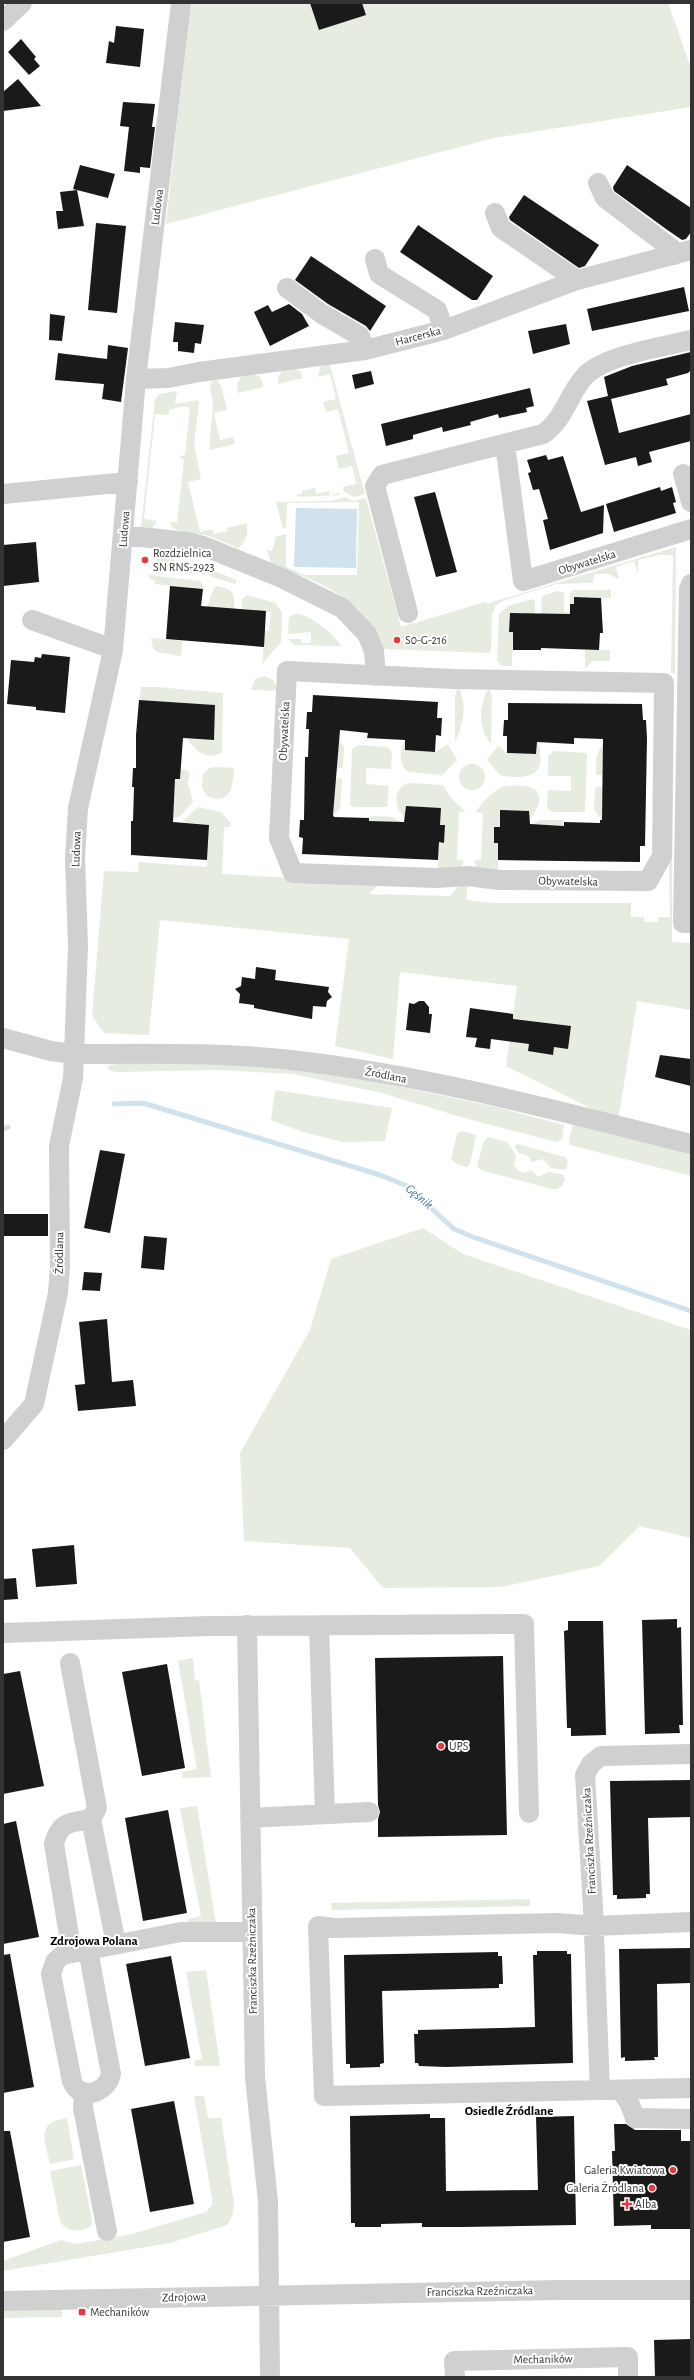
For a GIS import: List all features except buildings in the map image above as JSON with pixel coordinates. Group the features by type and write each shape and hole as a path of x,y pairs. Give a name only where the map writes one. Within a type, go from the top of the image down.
{"street":[{"path":"3,21 22,3"},
{"name":"Ludowa","path":"74,1054 78,946 75,858 78,808 113,649 136,379 181,3"},
{"path":"598,183 605,198 671,248 682,252"},
{"path":"495,213 501,228 577,280"},
{"name":"Harcerska","path":"136,379 168,378 199,372 365,350 444,330 577,280 682,252"},
{"path":"375,259 379,274 437,310 443,322 444,330"},
{"path":"287,288 322,314 360,336 365,350"},
{"path":"408,613 375,486 382,476 543,434 555,426 585,376 604,362 691,340"},
{"name":"Obywatelska","path":"505,444 523,581 691,529"},
{"path":"683,474 691,502"},
{"path":"3,494 128,482"},
{"path":"123,535 187,542 218,551 330,601 342,608 367,634 374,651 376,676"},
{"path":"691,584 689,589 688,713 683,923 691,923"},
{"path":"32,620 113,649"},
{"name":"Obywatelska","path":"287,671 376,676 664,683 662,856 648,881 499,880 468,876 436,878 293,873 279,838 287,671"},
{"name":"Źródlana","path":"3,1038 51,1051 74,1054 238,1056 341,1067 490,1094 691,1144"},
{"name":"Źródlana","path":"3,1440 34,1404 58,1293 60,1266 58,1146 73,1078 74,1054"},
{"path":"3,1633 247,1625 319,1626 524,1624 529,1813"},
{"name":"Franciszka Rzeźniczaka","path":"247,1625 256,2097 268,2202 270,2377"},
{"path":"319,1626 324,1814"},
{"path":"70,1663 97,1808 91,1819 116,1944"},
{"name":"Franciszka Rzeźniczaka","path":"600,2090 594,1926 585,1774 591,1764 601,1756 691,1754"},
{"path":"250,1818 369,1812"},
{"path":"91,1819 66,1823 57,1831 54,1844 80,1951 111,2074 110,2082 97,2092 84,2093 75,2088 72,2081 51,1974 55,1962 62,1955 80,1951 116,1944 181,1932 252,1932"},
{"path":"691,1922 594,1926 558,1923 335,1928 318,1926 324,2096 691,2088"},
{"path":"620,2090 629,2102 635,2118 691,2119"},
{"path":"84,2093 83,2108 107,2231"},
{"name":"Franciszka Rzeźniczaka","path":"269,2295 559,2290 691,2290"},
{"name":"Zdrojowa","path":"3,2301 269,2295"},
{"name":"Mechaników","path":"455,2377 454,2361 628,2357 628,2377"}],"shaded area":[{"path":"190,3 668,3 691,68 691,107 494,138 166,224"},
{"path":"329,362 365,494 354,497 344,492 343,487 356,484 352,466 339,469 336,456 349,453 338,409 326,412 323,402 336,399 330,374 318,377 320,367"},
{"path":"295,368 301,372 303,378 278,384 278,377 283,370"},
{"path":"255,374 260,377 264,387 238,393 237,384 241,377"},
{"path":"213,379 216,379 221,385 227,410 214,413 220,440 233,437 235,444 209,450 213,405 210,385"},
{"path":"177,391 175,404 198,400 199,403 194,444 201,479 188,482 200,532 212,529 214,534 228,531 227,528 247,523 246,537 238,548 209,536 177,530 171,527 171,522 177,522 184,460 179,457 185,455 190,408 184,406 169,410 169,415 155,414 144,519 157,521 152,528 141,527 155,399 160,394"},
{"path":"315,488 316,494 329,491 330,495 340,493 339,495 299,497 296,495 302,494 302,491"},
{"path":"346,497 353,501 366,498 401,627 485,602 486,604 676,547 675,673 671,673 673,555 658,555 638,560 638,573 634,561 616,567 619,579 608,574 594,574 593,583 557,584 505,600 496,605 492,615 491,650 489,653 384,649 374,630 363,615 351,603 323,585 271,563 267,550 272,551 276,537 286,534 286,567 305,575 357,575 359,502 287,503 286,528 283,529 276,502 331,501"},
{"path":"157,557 208,568 205,575 156,568"},
{"path":"211,570 237,580 235,584 209,576"},
{"path":"149,575 200,581 204,587 203,589 155,584 155,580 149,579"},
{"path":"215,586 226,588 232,592 234,609 207,607"},
{"path":"573,590 611,590 611,598 574,597 574,604 570,604 570,593"},
{"path":"557,591 564,593 564,612 574,612 573,619 541,618 542,596"},
{"path":"247,595 275,603 282,612 281,642 262,664 265,631 269,631 271,612 242,609 242,599"},
{"path":"532,599 535,601 535,614 510,613 509,632 513,632 512,666 502,666 497,661 499,614 508,606"},
{"path":"297,613 322,626 333,635 341,646 294,645 288,639 301,639 301,643 311,643 311,632 288,634 289,617"},
{"path":"151,638 182,641 181,656 157,652 153,648"},
{"path":"585,650 610,650 610,661 593,661 585,668"},
{"path":"265,676 274,681 278,691 251,690 255,679"},
{"path":"141,687 223,693 222,752 212,756 207,755 198,751 187,739 214,740 215,705 139,700"},
{"path":"458,687 464,708 462,722 455,743 455,696"},
{"path":"489,688 492,697 491,744 484,731 481,716 481,709 485,695"},
{"path":"673,696 672,942 691,943 691,1010 637,1001 618,1122 506,1066 517,986 400,972 393,1059 335,1046 349,939 160,920 149,1035 104,1033 92,1016 104,871 138,872 139,862 207,867 209,825 182,822 198,807 221,812 231,823 230,827 224,827 222,874 380,883 369,894 450,896 461,884 468,884 466,900 493,903 631,903 631,917 644,917 644,922 658,922 658,917 670,917 669,863"},
{"path":"338,737 344,747 343,768 336,768"},
{"path":"406,740 406,750 435,752 448,744 457,760 442,775 409,772 403,766 401,757 403,743"},
{"path":"537,743 540,746 540,765 538,770 528,776 510,777 500,775 487,760 498,746 507,753 536,754"},
{"path":"605,744 604,775 596,775 596,762 599,750"},
{"path":"358,745 387,747 392,752 391,769 366,768 366,784 389,786 387,807 353,807 350,805 352,749"},
{"path":"554,751 587,753 585,812 552,812 547,808 548,790 571,791 571,776 548,776 548,756"},
{"path":"472,764 481,768 485,777 481,786 472,790 463,786 459,777 463,768"},
{"path":"209,768 234,768 233,781 229,792 226,796 221,798 207,796 202,788 203,774"},
{"path":"181,769 190,772 188,783 193,802 179,817 173,817 175,779 180,779"},
{"path":"335,778 341,778 342,781 340,809 333,815"},
{"path":"409,783 443,785 451,798 466,812 459,812 457,860 464,860 460,868 438,871 439,842 444,843 445,825 440,825 441,808 406,806 405,817 399,811 397,807 397,794 401,787"},
{"path":"504,786 523,786 534,789 538,793 539,802 535,812 529,820 529,811 500,810 500,827 494,828 494,843 498,843 498,873 477,868 474,860 481,860 483,813 476,812 488,797"},
{"path":"597,787 603,787 602,820 594,810 595,789"},
{"path":"371,816 393,817 400,822 368,821"},
{"path":"540,820 562,820 564,826 556,825 556,828 531,825"},
{"path":"137,1061 203,1062 339,1074 496,1107 564,1125 562,1139 556,1142 461,1117 382,1093 293,1074 219,1070 117,1072 111,1071 107,1067 110,1065"},
{"path":"275,1090 392,1108 385,1141 343,1142 303,1132 271,1120"},
{"path":"573,1123 691,1150 691,1176 570,1145 569,1140"},
{"path":"462,1131 476,1135 470,1164 467,1167 457,1164 451,1159 457,1134"},
{"path":"488,1137 507,1142 516,1155 514,1165 518,1171 524,1173 531,1170 538,1177 549,1172 563,1175 565,1179 562,1186 557,1189 552,1189 481,1170 477,1166 484,1141"},
{"path":"517,1144 565,1157 568,1162 566,1170 551,1168 543,1159 532,1162 528,1156 519,1153 515,1147"},
{"path":"423,1228 463,1254 691,1330 691,1538 640,1526 599,1566 501,1587 383,1588 350,1548 244,1541 240,1453 310,1330 331,1259"},
{"path":"193,1658 195,1681 199,1680 211,1777 182,1778 182,1772 197,1769 178,1661"},
{"path":"197,1806 216,1924 189,1924 188,1919 201,1916 180,1808"},
{"path":"530,1899 530,1906 332,1910 331,1903"},
{"path":"206,1970 220,2066 195,2066 194,2061 202,2059 186,1972"},
{"path":"194,2096 204,2096 208,2118 221,2118 234,2204 233,2214 227,2225 170,2243 3,2271 3,2261 61,2240 76,2244 132,2234 206,2212 212,2205 212,2198"},
{"path":"67,2118 74,2159 50,2164 45,2140 46,2128 57,2120"},
{"path":"81,2165 92,2220 91,2226 82,2230 74,2230 66,2227 60,2221 50,2171"},
{"path":"62,2309 62,2317 3,2318 3,2310"}],"water":[{"path":"296,508 357,509 356,568 294,567"}],"waterway":[{"name":"Gęśnik","path":"114,1104 143,1103 380,1175 407,1186 454,1229 473,1237 691,1311"},
{"name":"Gęśnik","path":"3,1129 8,1127"}],"place":[{"name":"Rozdzielnica SN RNS-2923","path":"145,560"},
{"name":"S0-G-216","path":"397,640"},
{"name":"UPS","path":"441,1746"},
{"name":"Galeria Kwiatowa","path":"673,2170"},
{"name":"Galeria Źródlana","path":"652,2188"},
{"name":"Alba","path":"627,2204"},
{"name":"Mechaników","path":"82,2312"}],"district":[{"name":"Zdrojowa Polana","path":"94,1941"},
{"name":"Osiedle Źródlane","path":"509,2111"}]}
